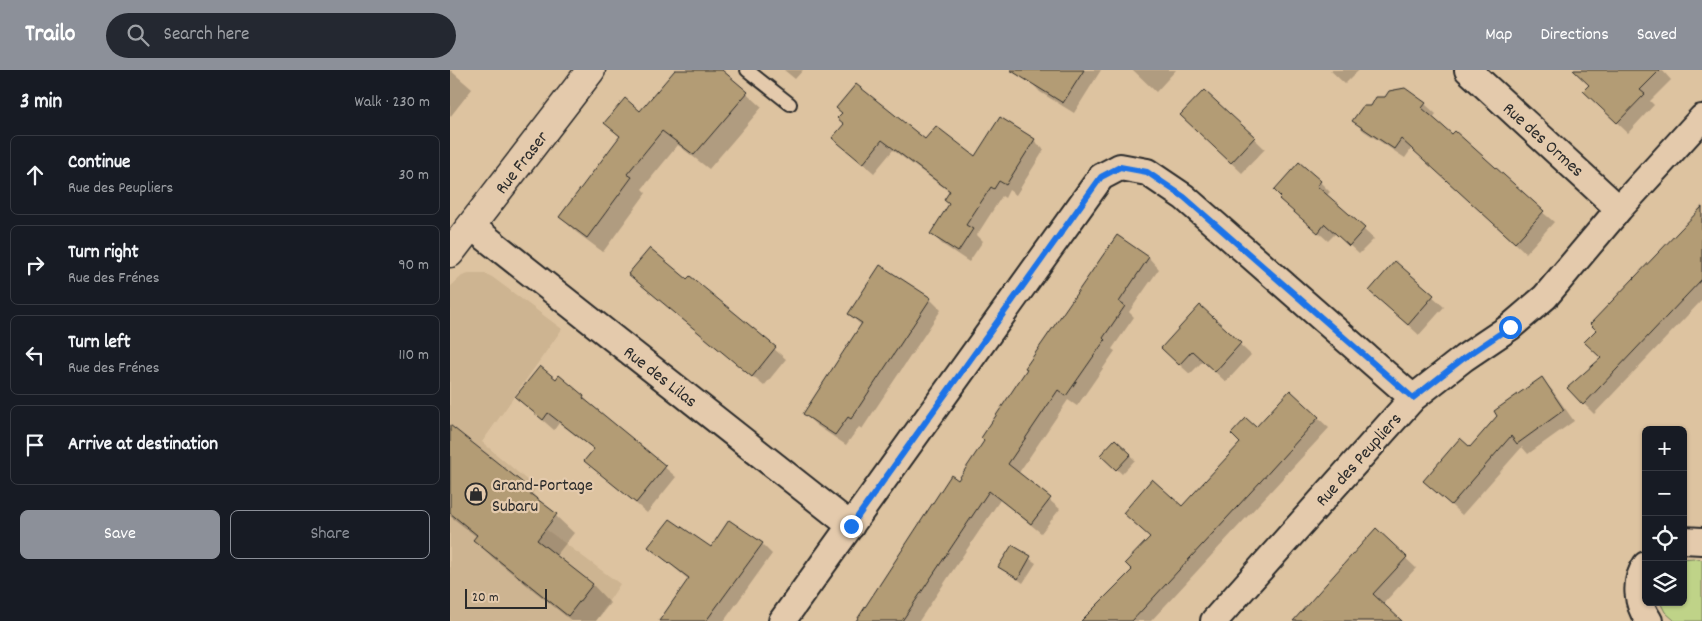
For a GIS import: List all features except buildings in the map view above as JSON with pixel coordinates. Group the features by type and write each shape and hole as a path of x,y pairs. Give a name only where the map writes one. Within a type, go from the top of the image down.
{"main road":[{"name":"Rue Fraser","path":"450,253 592,70"}],"street":[{"name":"Rue des Ormes","path":"1468,70 1619,209"},
{"name":"Rue des Peupliers","path":"1214,621 1413,398 1464,358 1510,327 1545,297 1619,209 1702,118"},
{"path":"782,621 1101,177 1120,167 1147,172 1184,197 1413,398"},
{"name":"Rue des Lilas","path":"471,226 851,526"},
{"path":"1687,540 1702,541"},
{"path":"1642,576 1638,586 1642,604"}],"lane":[{"path":"748,70 790,104"}],"shaded area":[{"path":"472,273 484,273 492,277 562,329 482,442 536,488 521,511 620,584 596,621 450,621 450,287 462,276"}],"green space":[{"path":"1687,559 1702,560 1702,621 1675,621 1665,612 1662,606 1687,606"}],"place":[{"name":"Grand-Portage Subaru","path":"476,494"}],"route":[{"path":"851,526 1101,177 1120,167 1147,172 1184,197 1413,398 1464,358 1510,327"}]}
